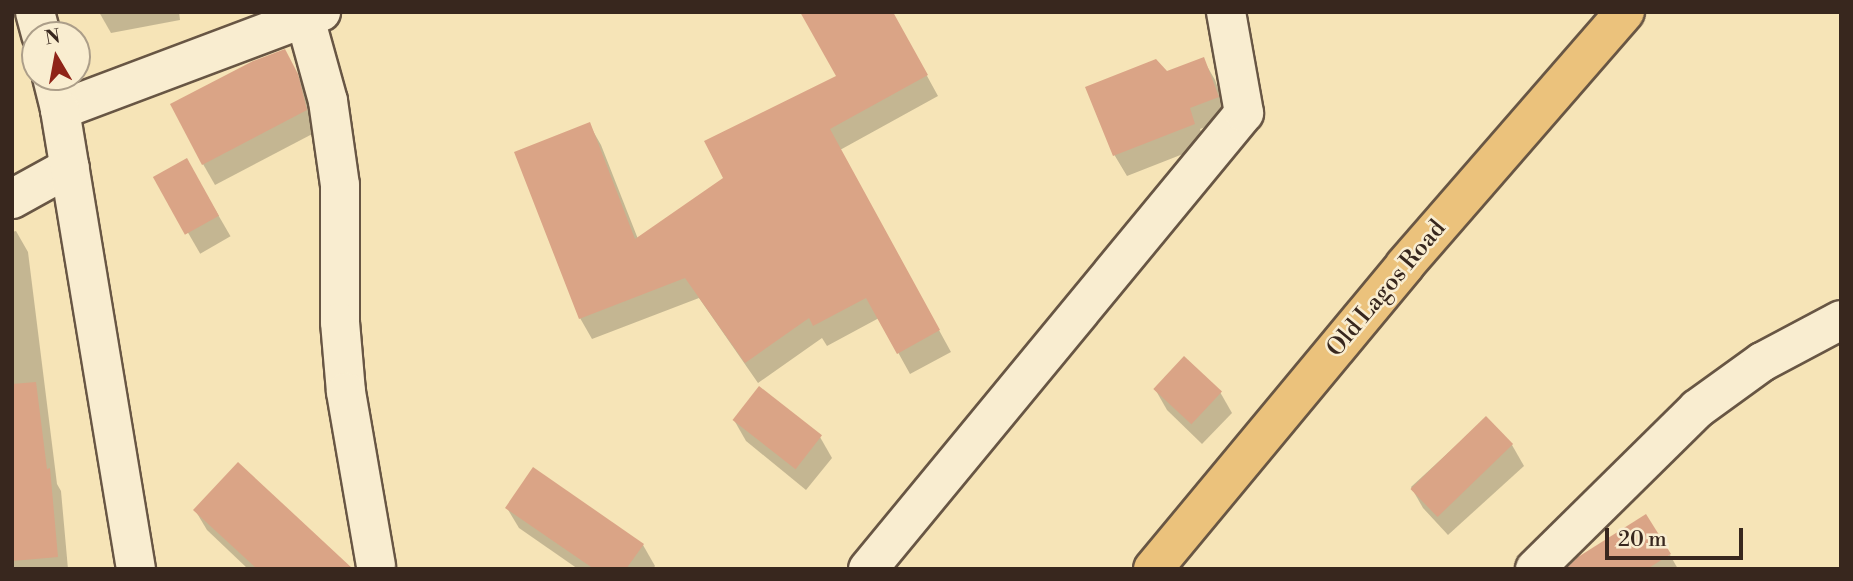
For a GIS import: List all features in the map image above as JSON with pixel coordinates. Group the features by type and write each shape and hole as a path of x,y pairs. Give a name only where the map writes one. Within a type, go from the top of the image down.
{"main road":[{"name":"Old Lagos Road","path":"1153,569 1396,276 1625,12"}],"street":[{"path":"868,569 1244,113 1226,12"},
{"path":"136,569 56,94 313,15 340,185 340,322 346,392 376,565"},
{"path":"12,199 69,167"},
{"path":"1535,569 1697,409 1762,362 1841,320"}],"building":[{"path":"800,12 893,12 928,75 830,129 940,330 897,354 866,298 813,326 809,318 745,363 685,278 579,319 514,152 590,122 635,239 723,178 704,141 836,76"},
{"path":"285,49 298,74 307,110 202,165 170,104 253,61"},
{"path":"1204,57 1219,97 1190,108 1195,124 1113,156 1085,87 1156,59 1167,71"},
{"path":"187,158 219,216 185,235 153,177"},
{"path":"1184,356 1222,391 1191,424 1153,389"},
{"path":"36,382 47,469 50,468 58,557 12,561 12,384"},
{"path":"759,386 822,435 796,469 733,420"},
{"path":"1486,416 1513,444 1438,517 1410,489"},
{"path":"238,462 353,569 257,569 193,510"},
{"path":"533,467 644,544 626,569 594,569 505,508"},
{"path":"1646,514 1671,554 1647,569 1566,569 1578,557"}]}
